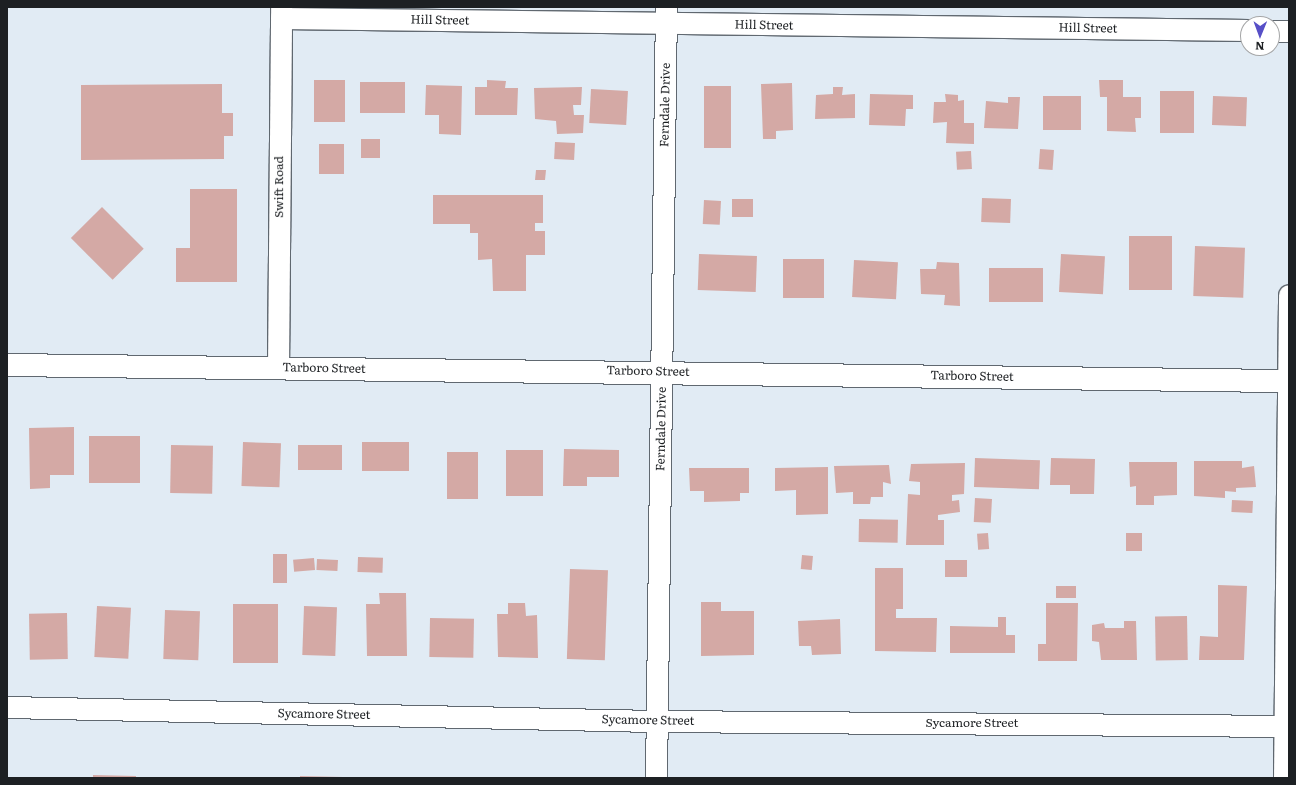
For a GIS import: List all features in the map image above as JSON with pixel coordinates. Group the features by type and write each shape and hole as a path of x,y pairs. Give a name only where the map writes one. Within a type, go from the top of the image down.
{"street":[{"name":"Hill Street","path":"281,12 666,15 1240,30"},
{"name":"Swift Road","path":"278,368 281,12"},
{"name":"Ferndale Drive","path":"656,778 666,15"},
{"path":"1284,778 1287,726 1289,295"},
{"name":"Tarboro Street","path":"7,365 662,371 1289,381"},
{"name":"Sycamore Street","path":"7,707 656,721 1287,726"}],"building":[{"path":"314,80 345,80 345,122 314,122"},
{"path":"487,80 506,81 505,88 518,88 517,115 475,115 475,87 487,87"},
{"path":"1099,80 1123,80 1123,97 1141,97 1141,118 1135,118 1136,132 1107,131 1107,97 1100,97"},
{"path":"360,82 405,82 405,113 360,113"},
{"path":"792,83 793,130 776,131 776,139 763,139 761,84"},
{"path":"222,84 222,113 233,113 233,136 224,136 224,159 81,160 81,85"},
{"path":"426,85 462,86 461,135 439,134 439,115 425,115"},
{"path":"704,86 731,86 731,148 704,148"},
{"path":"582,87 581,105 573,105 574,115 584,115 583,133 557,134 556,121 535,119 534,88"},
{"path":"833,87 843,87 842,95 855,94 855,118 815,119 816,95 833,94"},
{"path":"591,89 628,91 626,125 589,123"},
{"path":"1160,91 1194,91 1194,133 1160,133"},
{"path":"870,94 913,95 913,109 906,109 905,126 869,125"},
{"path":"945,94 958,95 958,101 964,100 964,123 974,123 974,144 946,143 947,122 933,123 934,102 946,102"},
{"path":"1043,96 1081,96 1081,130 1043,130"},
{"path":"1213,96 1247,97 1246,126 1212,125"},
{"path":"1008,97 1020,97 1018,129 984,128 986,101 1008,103"},
{"path":"361,139 380,139 380,158 361,158"},
{"path":"555,142 575,143 574,160 554,159"},
{"path":"319,144 344,144 344,174 319,174"},
{"path":"1040,149 1054,150 1053,170 1039,169"},
{"path":"971,151 972,169 957,170 956,152"},
{"path":"536,170 546,170 545,180 535,180"},
{"path":"190,189 237,189 237,282 176,282 176,248 190,248"},
{"path":"433,195 543,195 543,223 535,223 535,231 545,231 545,255 526,255 526,291 493,291 492,259 478,260 478,233 470,233 470,224 433,224"},
{"path":"982,198 1011,199 1010,223 981,222"},
{"path":"732,199 753,199 753,217 732,217"},
{"path":"704,200 721,201 720,225 703,224"},
{"path":"102,207 144,249 113,280 71,238"},
{"path":"1129,236 1172,236 1172,290 1129,290"},
{"path":"1195,246 1245,248 1243,298 1193,296"},
{"path":"699,254 757,256 756,292 698,290"},
{"path":"1061,254 1105,256 1103,294 1059,292"},
{"path":"783,259 824,259 824,298 783,298"},
{"path":"854,260 898,262 896,299 852,297"},
{"path":"937,262 959,263 960,306 944,305 945,295 921,294 920,269 936,269"},
{"path":"989,268 1043,268 1043,302 989,302"},
{"path":"74,427 74,475 50,475 50,488 30,489 29,428"},
{"path":"89,436 140,436 140,483 89,483"},
{"path":"243,442 281,443 279,487 241,486"},
{"path":"362,442 409,442 409,471 362,471"},
{"path":"171,445 213,446 212,494 170,493"},
{"path":"298,445 342,445 342,470 298,470"},
{"path":"564,449 619,450 619,477 587,477 587,486 563,486"},
{"path":"506,450 543,450 543,496 506,496"},
{"path":"447,452 478,452 478,499 447,499"},
{"path":"975,458 1040,460 1039,489 974,487"},
{"path":"1051,458 1095,459 1094,494 1070,494 1070,485 1050,485"},
{"path":"1194,461 1242,461 1242,468 1254,466 1256,487 1236,488 1236,492 1225,491 1225,498 1194,496"},
{"path":"1129,462 1177,462 1177,495 1154,496 1154,505 1136,505 1136,486 1130,487"},
{"path":"965,463 964,494 952,495 952,501 959,500 960,512 938,515 938,520 944,520 944,545 906,545 908,494 920,495 920,482 909,481 911,464"},
{"path":"889,465 891,484 883,482 883,497 871,497 870,504 853,504 853,492 836,493 834,466"},
{"path":"828,467 828,514 796,515 796,490 775,491 775,468"},
{"path":"689,468 749,468 749,493 740,493 740,501 704,502 704,491 690,491"},
{"path":"975,498 992,499 991,523 974,522"},
{"path":"1232,500 1253,501 1252,513 1231,512"},
{"path":"859,519 898,520 898,543 859,542"},
{"path":"988,533 989,549 978,550 977,534"},
{"path":"1126,533 1142,533 1142,551 1126,551"},
{"path":"273,554 287,554 287,583 273,583"},
{"path":"802,555 813,556 812,570 801,569"},
{"path":"358,557 383,558 382,573 357,572"},
{"path":"314,558 315,570 294,572 293,560"},
{"path":"317,559 338,560 337,571 316,570"},
{"path":"945,560 967,560 967,577 945,577"},
{"path":"875,568 903,568 903,609 896,609 896,618 937,618 936,652 875,651"},
{"path":"570,569 608,570 605,660 567,659"},
{"path":"1218,585 1247,586 1244,660 1199,660 1200,636 1218,637"},
{"path":"1056,586 1076,586 1076,598 1056,598"},
{"path":"379,593 406,593 407,656 367,656 366,604 380,604"},
{"path":"701,602 721,602 721,611 754,611 754,655 701,656"},
{"path":"508,603 525,603 526,616 537,615 538,658 498,657 497,614 508,614"},
{"path":"1046,603 1078,603 1077,661 1038,661 1038,644 1046,644"},
{"path":"233,604 278,604 278,663 233,663"},
{"path":"97,606 131,608 128,659 94,657"},
{"path":"304,606 337,607 335,656 302,655"},
{"path":"165,610 200,611 198,660 163,659"},
{"path":"67,613 68,659 30,660 29,614"},
{"path":"1187,616 1188,660 1156,661 1155,617"},
{"path":"998,617 1006,617 1006,635 1015,635 1015,653 950,653 950,626 998,627"},
{"path":"430,618 474,619 473,658 429,657"},
{"path":"840,619 841,654 812,655 811,646 799,646 798,621"},
{"path":"1124,621 1136,621 1137,660 1101,660 1099,642 1092,641 1092,625 1104,623 1105,628 1124,628"},
{"path":"93,775 136,776 136,778 93,778"},
{"path":"300,776 343,777 343,778 300,778"}]}
